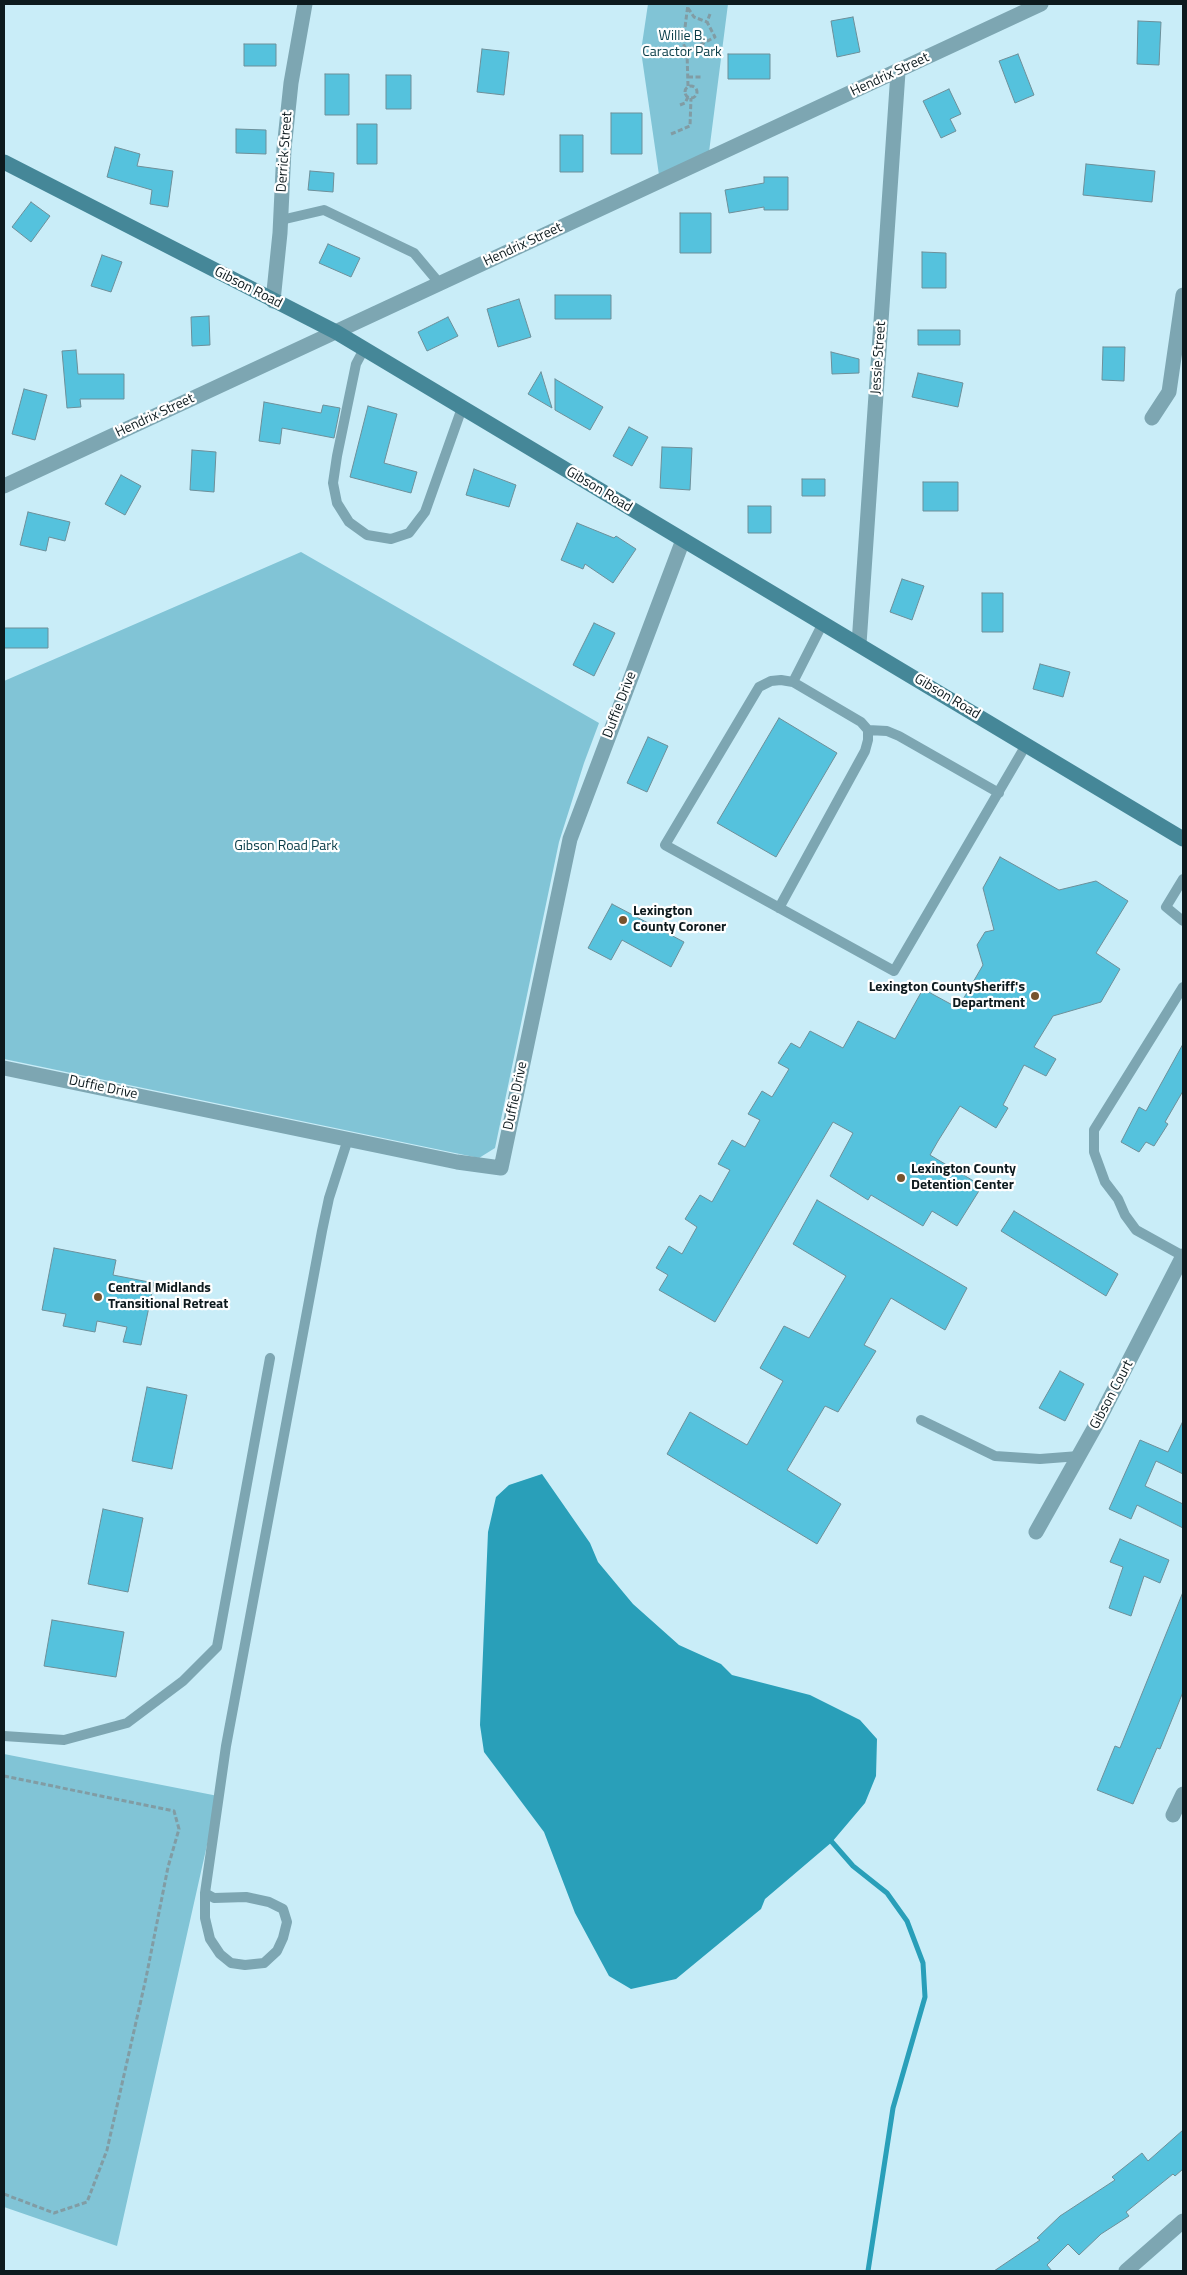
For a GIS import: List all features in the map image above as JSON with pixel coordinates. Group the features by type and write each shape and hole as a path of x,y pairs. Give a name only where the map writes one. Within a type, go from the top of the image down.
{"street":[{"name":"Derrick Street","path":"274,301 284,150 291,83 304,4"},
{"name":"Hendrix Street","path":"4,486 898,72 1023,7 1041,4"},
{"name":"Jessie Street","path":"859,644 898,72"},
{"name":"Gibson Road","path":"4,162 336,332 1183,839"},
{"path":"1152,418 1168,392 1183,295"},
{"name":"Duffie Drive","path":"4,1068 457,1162 501,1168 570,839 683,540"},
{"name":"Gibson Court","path":"1036,1532 1079,1456 1183,1256"},
{"path":"1173,1815 1183,1794"},
{"path":"1126,2271 1181,2228"}],"lane":[{"path":"280,220 324,210 414,253 440,284"},
{"path":"364,349 356,364 333,483 337,503 349,522 367,535 391,539 409,533 425,512 462,408"},
{"path":"793,682 824,623"},
{"path":"779,908 865,751 868,730 862,722 793,682 771,681 759,687 666,845 779,908 894,971 1026,745"},
{"path":"868,730 887,731 899,736 999,792"},
{"path":"1183,879 1166,907 1183,921"},
{"path":"1183,986 1094,1130 1094,1152 1105,1182 1118,1199 1125,1215 1136,1230 1183,1256"},
{"path":"205,1893 214,1898 246,1897 269,1902 283,1909 286,1922 283,1938 277,1951 264,1963 245,1965 231,1963 220,1954 210,1939 206,1918 205,1893 237,1683 322,1231 329,1198 348,1139"},
{"path":"4,1736 64,1740 127,1723 182,1681 217,1647 270,1358"},
{"path":"921,1420 995,1456 1040,1459 1079,1456"}],"path":[{"path":"688,6 694,17 707,22 715,37 688,52"},
{"path":"671,134 690,126 689,98 684,91 688,86 688,52 683,43 688,6"},
{"path":"707,22 710,14"},
{"path":"688,77 702,78"},
{"path":"680,105 689,98 695,97 697,91 694,86 688,86"},
{"path":"4,1776 174,1810 179,1829 168,1867 146,1978 107,2150 87,2202 54,2213 4,2194"}],"green space":[{"name":"Willie B. Caractor Park","path":"648,4 728,4 708,160 660,182 641,51"},
{"name":"Gibson Road Park","path":"301,552 599,723 559,842 495,1148 479,1158 4,1059 4,681"},
{"path":"4,1754 218,1796 117,2246 4,2207"}],"shaded area":[{"path":"542,1474 590,1543 598,1562 633,1604 679,1645 721,1664 732,1675 810,1695 860,1720 877,1739 876,1776 865,1803 832,1842 765,1899 761,1909 676,1979 631,1989 609,1976 575,1913 544,1832 484,1752 480,1725 488,1532 496,1497 509,1485"}],"building":[{"path":"853,17 860,52 837,57 831,21"},
{"path":"1138,21 1161,22 1159,65 1137,64"},
{"path":"244,44 276,44 276,66 244,66"},
{"path":"482,49 509,52 504,95 477,92"},
{"path":"728,54 770,54 770,79 728,79"},
{"path":"1018,54 1034,95 1015,103 999,61"},
{"path":"325,74 349,74 349,115 325,115"},
{"path":"386,75 411,75 411,109 386,109"},
{"path":"949,89 961,114 950,119 956,131 941,138 923,101"},
{"path":"611,113 642,113 642,154 611,154"},
{"path":"357,124 377,124 377,164 357,164"},
{"path":"236,129 266,130 266,154 236,153"},
{"path":"560,135 583,135 583,172 560,172"},
{"path":"115,147 140,154 137,166 173,171 168,207 150,204 152,190 107,177"},
{"path":"1086,164 1155,171 1152,202 1083,195"},
{"path":"310,171 334,173 333,192 308,190"},
{"path":"764,177 788,177 788,210 764,210 764,207 729,213 725,190 764,183"},
{"path":"31,202 50,216 31,242 12,227"},
{"path":"680,213 711,213 711,253 680,253"},
{"path":"328,244 360,258 351,277 319,263"},
{"path":"922,252 946,253 946,288 922,288"},
{"path":"102,255 122,262 111,292 91,286"},
{"path":"555,295 611,295 611,319 555,319"},
{"path":"519,299 531,337 498,347 487,309"},
{"path":"209,316 210,345 192,346 191,317"},
{"path":"448,317 458,336 427,351 418,332"},
{"path":"918,330 960,330 960,345 918,345"},
{"path":"1103,347 1125,347 1124,381 1102,380"},
{"path":"76,350 78,374 124,374 124,399 80,399 81,407 67,408 62,351"},
{"path":"831,352 859,359 859,373 832,374"},
{"path":"541,372 552,408 528,394"},
{"path":"918,373 963,383 958,407 912,397"},
{"path":"555,379 603,407 590,430 555,410"},
{"path":"24,389 47,395 35,440 12,434"},
{"path":"264,402 321,413 323,405 340,408 334,438 282,428 280,444 259,441"},
{"path":"368,406 397,414 384,463 417,472 411,493 350,477"},
{"path":"629,427 648,437 632,466 613,456"},
{"path":"662,447 692,448 690,490 660,488"},
{"path":"192,450 216,452 214,492 190,490"},
{"path":"474,469 516,485 509,507 466,495"},
{"path":"121,475 141,486 125,515 105,504"},
{"path":"802,479 825,479 825,496 802,496"},
{"path":"923,482 958,482 958,511 923,511"},
{"path":"748,506 771,506 771,533 748,533"},
{"path":"28,512 70,522 65,541 49,537 46,551 20,545"},
{"path":"577,523 614,538 616,536 636,549 613,583 585,564 583,569 561,560"},
{"path":"902,579 924,586 912,620 890,612"},
{"path":"982,593 1003,593 1003,632 982,632"},
{"path":"594,623 615,633 594,676 573,665"},
{"path":"4,628 48,628 48,648 4,648"},
{"path":"1040,664 1070,672 1063,697 1033,689"},
{"path":"779,718 837,753 776,857 717,823"},
{"path":"648,737 668,746 647,792 627,783"},
{"path":"1000,857 1059,890 1096,881 1128,901 1096,953 1120,969 1101,1002 1053,1016 1034,1047 1056,1059 1046,1076 1024,1065 1003,1105 1008,1108 996,1128 960,1106 930,1155 982,1186 957,1226 932,1211 923,1226 871,1195 868,1200 830,1176 853,1133 833,1122 715,1322 659,1290 668,1275 656,1268 669,1246 682,1254 697,1227 685,1219 700,1195 712,1202 730,1170 718,1164 732,1140 745,1147 760,1120 748,1114 762,1091 772,1097 789,1069 778,1063 791,1043 800,1048 810,1031 843,1048 858,1021 895,1039 923,989 958,1008 983,965 977,945 985,932 994,930 983,888"},
{"name":"Lexington County Coroner","path":"612,904 684,942 671,967 622,940 611,960 588,948"},
{"path":"1183,1044 1183,1091 1165,1122 1168,1124 1154,1146 1146,1142 1139,1152 1121,1142 1139,1107 1146,1111"},
{"path":"817,1200 967,1288 945,1330 891,1298 864,1345 876,1351 838,1412 825,1406 787,1470 841,1504 817,1544 667,1454 690,1412 747,1445 783,1381 760,1368 784,1326 809,1338 846,1276 793,1244"},
{"path":"1014,1211 1118,1274 1106,1296 1001,1231"},
{"name":"Central Midlands Transitional Retreat","path":"54,1248 116,1260 113,1275 154,1283 141,1345 123,1342 127,1327 97,1321 95,1332 63,1326 66,1314 42,1310"},
{"path":"1060,1371 1084,1384 1065,1421 1039,1408"},
{"path":"147,1387 187,1395 172,1469 132,1461"},
{"path":"1183,1421 1183,1474 1156,1461 1145,1486 1183,1504 1183,1528 1137,1505 1131,1519 1109,1509 1140,1440 1168,1452"},
{"path":"103,1509 143,1518 128,1592 88,1584"},
{"path":"1120,1539 1169,1560 1160,1583 1144,1576 1131,1616 1109,1608 1123,1567 1110,1562"},
{"path":"1183,1592 1183,1692 1160,1749 1157,1748 1133,1804 1097,1790 1115,1746 1120,1748"},
{"path":"52,1620 124,1632 116,1677 44,1666"},
{"path":"1183,2130 1183,2169 1175,2176 1173,2174 1126,2212 1129,2216 1101,2234 1079,2255 1068,2244 1047,2265 1052,2271 994,2271 1040,2240 1037,2238 1060,2216 1115,2180 1112,2177 1142,2153 1148,2161"}],"waterway":[{"path":"832,1842 853,1866 887,1893 907,1921 923,1963 925,1997 893,2108 868,2271"}],"place":[{"name":"Lexington County Coroner","path":"623,920"},
{"name":"Lexington CountySheriff's Department","path":"1035,996"},
{"name":"Lexington County Detention Center","path":"901,1178"},
{"name":"Central Midlands Transitional Retreat","path":"98,1297"}]}
